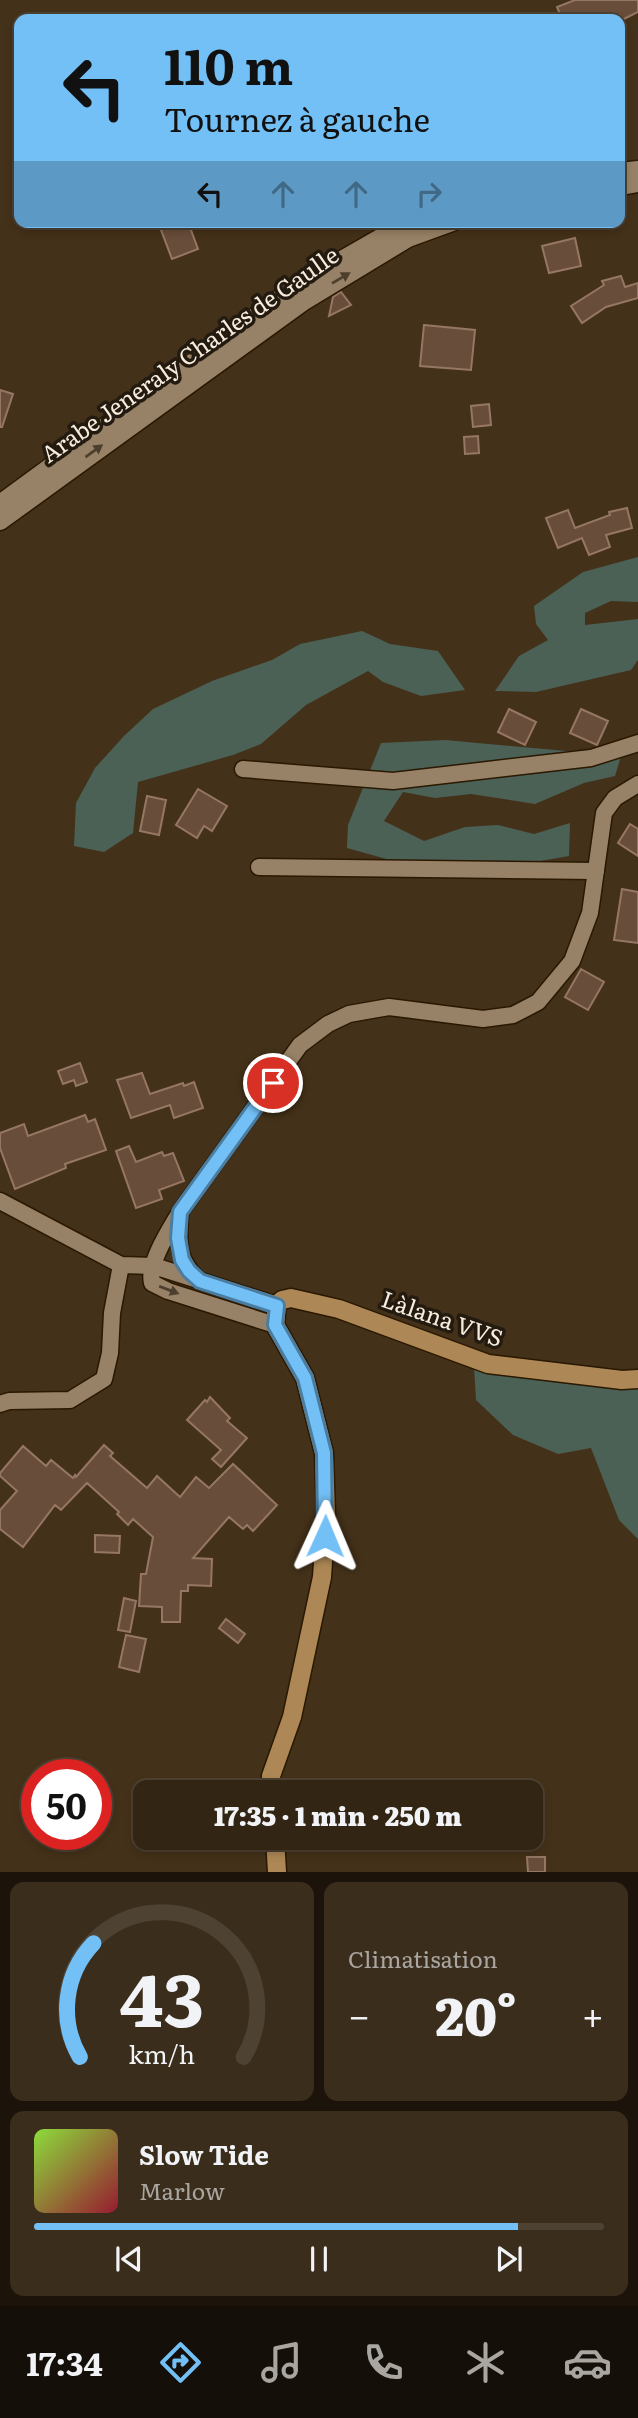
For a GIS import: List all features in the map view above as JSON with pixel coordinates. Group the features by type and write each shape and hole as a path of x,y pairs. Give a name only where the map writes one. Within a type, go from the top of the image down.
{"main road":[{"name":"Làlana VVS","path":"277,1306 282,1300 291,1298 339,1309 488,1364 622,1380 638,1379"},
{"path":"271,1780 292,1717 322,1577 326,1516 324,1453 305,1378 275,1325 277,1306"},
{"path":"276,1850 277,1872"}],"street":[{"name":"Arabe Jeneraly Charles de Gaulle","path":"0,504 300,284 398,228"},
{"name":"Arabe Jeneraly Charles de Gaulle","path":"0,521 304,301 408,238 436,228"},
{"path":"243,769 393,781 591,758 638,743"},
{"path":"275,1325 168,1291 152,1283 149,1275 164,1239 180,1212 300,1045 328,1024 349,1014 389,1007 482,1019 513,1015 538,1002 572,961 590,913 604,813 615,798 638,784"},
{"path":"259,867 596,871"},
{"path":"0,1201 121,1265 154,1266 277,1306"},
{"path":"180,1212 178,1238 182,1260 200,1281"},
{"path":"0,1404 9,1401 70,1400 104,1379 110,1353 111,1313 121,1265"}],"green space":[{"path":"638,557 638,602 611,601 585,613 585,625 638,619 638,660 631,670 536,692 495,691 519,656 548,640 536,624 534,606 583,572"},
{"path":"362,631 390,644 438,651 465,690 421,696 383,682 368,671 306,705 261,744 233,755 138,782 133,833 104,852 74,846 76,803 95,768 153,709 212,681 272,660 300,644"},
{"path":"445,740 621,756 615,776 584,783 535,804 471,794 435,798 403,792 384,821 424,841 465,827 498,825 534,834 570,823 569,856 512,866 408,865 347,848 348,825 381,743"},
{"path":"474,1367 638,1387 638,1539 619,1520 591,1448 558,1454 513,1435 476,1400"}],"building":[{"path":"575,0 638,0 638,12 625,18 625,14 560,14 557,7"},
{"path":"160,228 190,228 198,249 172,259"},
{"path":"575,238 581,266 549,273 542,246"},
{"path":"621,276 625,287 638,283 638,298 606,307 582,323 571,306 604,285 602,281"},
{"path":"341,292 351,305 329,316 333,297"},
{"path":"424,325 475,330 471,370 420,366"},
{"path":"0,390 13,394 2,427 0,427"},
{"path":"489,404 491,425 473,427 471,406"},
{"path":"478,436 479,453 465,454 464,437"},
{"path":"627,508 632,528 606,535 610,547 589,555 582,538 558,548 546,518 568,510 575,528 610,515 609,512"},
{"path":"509,709 536,722 525,745 498,732"},
{"path":"581,709 608,721 597,745 570,733"},
{"path":"198,789 227,806 212,831 204,826 197,838 176,825"},
{"path":"147,796 166,800 159,835 140,831"},
{"path":"630,824 638,829 638,856 618,843"},
{"path":"622,889 638,892 638,943 614,940"},
{"path":"581,969 604,982 588,1010 565,997"},
{"path":"80,1063 87,1082 76,1086 74,1080 63,1084 58,1071"},
{"path":"142,1073 150,1094 194,1082 203,1108 174,1118 170,1105 131,1118 117,1080"},
{"path":"85,1115 88,1122 95,1119 106,1150 65,1164 66,1168 15,1189 0,1148 0,1133 24,1124 28,1136"},
{"path":"129,1146 136,1162 162,1152 164,1156 173,1153 184,1181 159,1190 162,1199 136,1208 116,1151"},
{"path":"210,1397 230,1418 227,1421 247,1438 221,1467 212,1459 221,1450 187,1420"},
{"path":"104,1445 113,1453 110,1456 147,1488 157,1476 180,1497 196,1477 209,1488 233,1464 277,1505 253,1531 247,1525 243,1529 229,1517 193,1558 212,1559 211,1586 188,1585 188,1591 181,1591 180,1622 162,1622 162,1607 139,1606 141,1574 146,1574 153,1537 133,1519 128,1525 117,1514 119,1512 87,1483 61,1510 55,1505 23,1547 0,1529 0,1510 17,1491 0,1473 23,1446 46,1466 51,1460 73,1478"},
{"path":"95,1535 120,1536 119,1553 95,1552"},
{"path":"124,1598 136,1601 130,1632 118,1630"},
{"path":"226,1619 245,1634 238,1643 219,1628"},
{"path":"126,1635 146,1639 139,1672 119,1667"},
{"path":"527,1857 545,1857 545,1872 528,1872"}],"route":[{"path":"273,1083 180,1212 178,1238 182,1260 200,1281 277,1306 275,1325 305,1378 324,1453 325,1536"}]}
